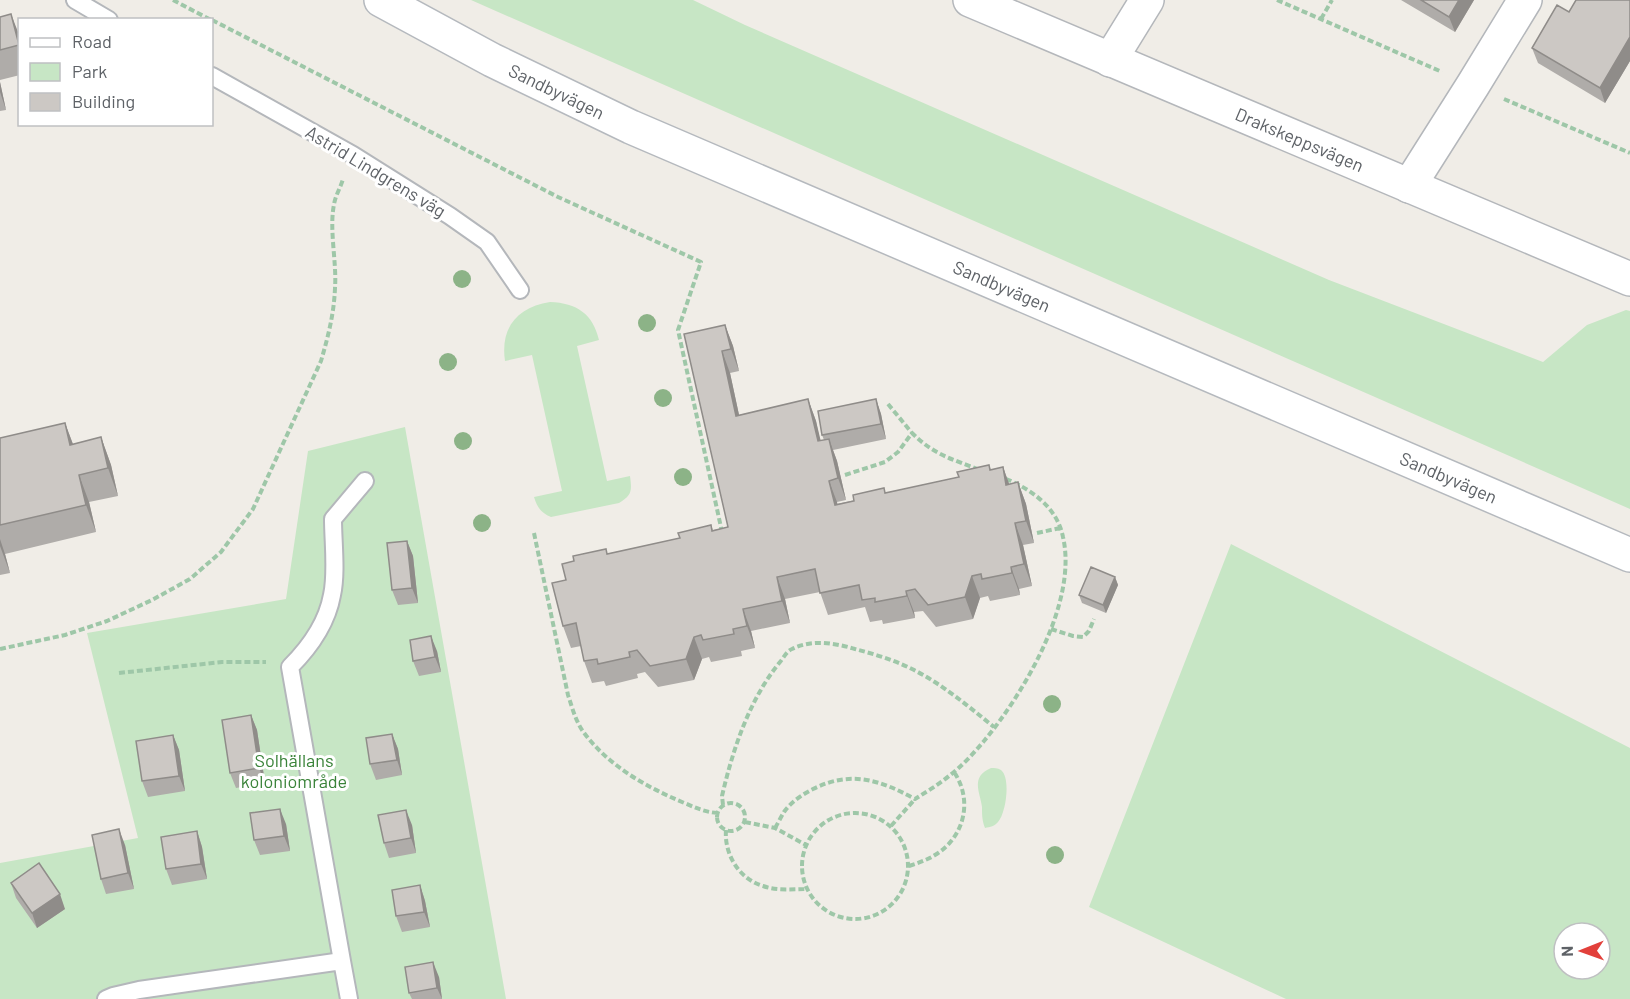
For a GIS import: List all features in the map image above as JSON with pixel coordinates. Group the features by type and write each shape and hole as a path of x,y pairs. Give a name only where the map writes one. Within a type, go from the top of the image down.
{"main road":[{"name":"Sandbyvägen","path":"381,0 492,60 631,127 1630,555"},
{"name":"Drakskeppsvägen","path":"970,0 1630,279"},
{"path":"1110,60 1147,0"},
{"path":"1408,186 1525,0"}],"lane":[{"path":"75,0 106,18"},
{"name":"Astrid Lindgrens väg","path":"213,77 353,155 450,216 487,242 520,290"},
{"path":"349,999 290,667 311,644 333,594 333,519 366,481"},
{"path":"106,999 139,990 342,961"}],"path":[{"path":"172,0 207,18"},
{"path":"1321,19 1332,0"},
{"path":"213,21 558,197 701,262 678,330 723,536"},
{"path":"0,649 65,636 107,621 190,579 220,552 253,509 321,361 328,337 334,312 336,287 333,219 335,199 353,155"},
{"path":"888,404 912,433 935,453 987,472"},
{"path":"845,475 885,462 898,453 912,433"},
{"path":"891,826 915,800 954,772 983,742 1014,701 1033,670 1051,629 1064,581 1065,548 1060,528 1044,502 1021,485 996,475"},
{"path":"1037,533 1060,528"},
{"path":"534,533 568,695 581,728 610,759 639,780 671,798 707,812 717,813"},
{"path":"1051,629 1083,637 1089,631 1094,619"},
{"path":"723,805 722,796 739,736 758,696 775,668 790,650 808,643 832,643 849,647 911,668 943,688 994,727"},
{"path":"119,674 222,662 271,662 290,667"},
{"path":"909,866 936,855 959,830 964,817 964,795 961,783 954,772"},
{"path":"775,828 786,810 804,794 825,783 846,778 861,778 876,782 897,789 915,800"},
{"path":"732,803 740,806 745,813 745,822 739,829 726,830 719,825 717,813 723,805 732,803"},
{"path":"850,812 879,817 891,826 904,844 909,866 906,882 899,896 888,908 874,916 859,919 843,918 828,912 816,902 807,889 802,875 802,859 813,832 836,815 850,812"},
{"path":"745,822 775,828 806,845"},
{"path":"726,830 726,843 730,858 744,876 762,886 807,889"}],"green space":[{"path":"471,0 693,0 745,25 1329,280 1543,362 1587,325 1626,310 1630,311 1630,509"},
{"path":"550,302 576,308 593,323 599,340 577,346 607,481 630,476 631,485 629,495 619,503 551,517 540,509 534,497 562,491 532,355 505,361 504,349 509,329 520,314"},
{"name":"Solhällans koloniområde","path":"405,427 506,999 0,999 0,863 138,838 87,633 286,599 308,451"},
{"path":"1231,544 1630,748 1630,999 1286,999 1089,907"},
{"path":"991,768 1001,770 1007,788 1001,818 994,825 985,828 978,780"}],"building":[{"path":"1421,0 1459,0 1449,17"},
{"path":"1576,0 1630,0 1630,37 1600,88 1532,48 1557,5 1569,12"},
{"path":"11,14 18,45 0,50 0,17"},
{"path":"725,325 731,349 722,351 736,416 808,399 818,441 829,439 838,478 829,481 835,505 854,501 853,495 884,488 885,493 959,477 957,472 989,465 990,470 1003,467 1006,485 1018,482 1026,521 1015,523 1024,564 1011,567 1012,573 982,579 981,574 972,576 965,597 928,605 915,589 906,591 907,596 875,602 875,598 862,600 859,585 820,593 815,569 777,577 782,601 743,609 747,626 733,629 734,634 703,640 701,635 694,637 686,659 650,666 637,650 629,652 630,657 598,664 597,659 584,661 576,623 563,626 552,583 566,580 562,564 574,561 573,556 606,549 607,554 680,538 678,533 711,525 712,531 728,527 684,334"},
{"path":"876,399 881,424 822,435 818,411"},
{"path":"65,423 70,445 101,437 108,468 79,475 86,505 0,525 0,438"},
{"path":"407,541 412,588 392,590 387,543"},
{"path":"1091,567 1115,577 1103,605 1079,595"},
{"path":"431,636 435,657 413,661 410,640"},
{"path":"251,715 259,768 230,773 222,720"},
{"path":"392,734 397,760 370,764 366,738"},
{"path":"173,735 179,776 142,781 136,741"},
{"path":"280,809 284,836 254,840 250,813"},
{"path":"406,810 411,838 384,843 378,815"},
{"path":"119,829 128,873 101,879 92,835"},
{"path":"197,831 201,864 166,869 161,837"},
{"path":"39,863 60,894 32,913 11,883"},
{"path":"420,885 424,912 396,916 392,890"},
{"path":"433,962 437,988 409,993 405,967"}]}
